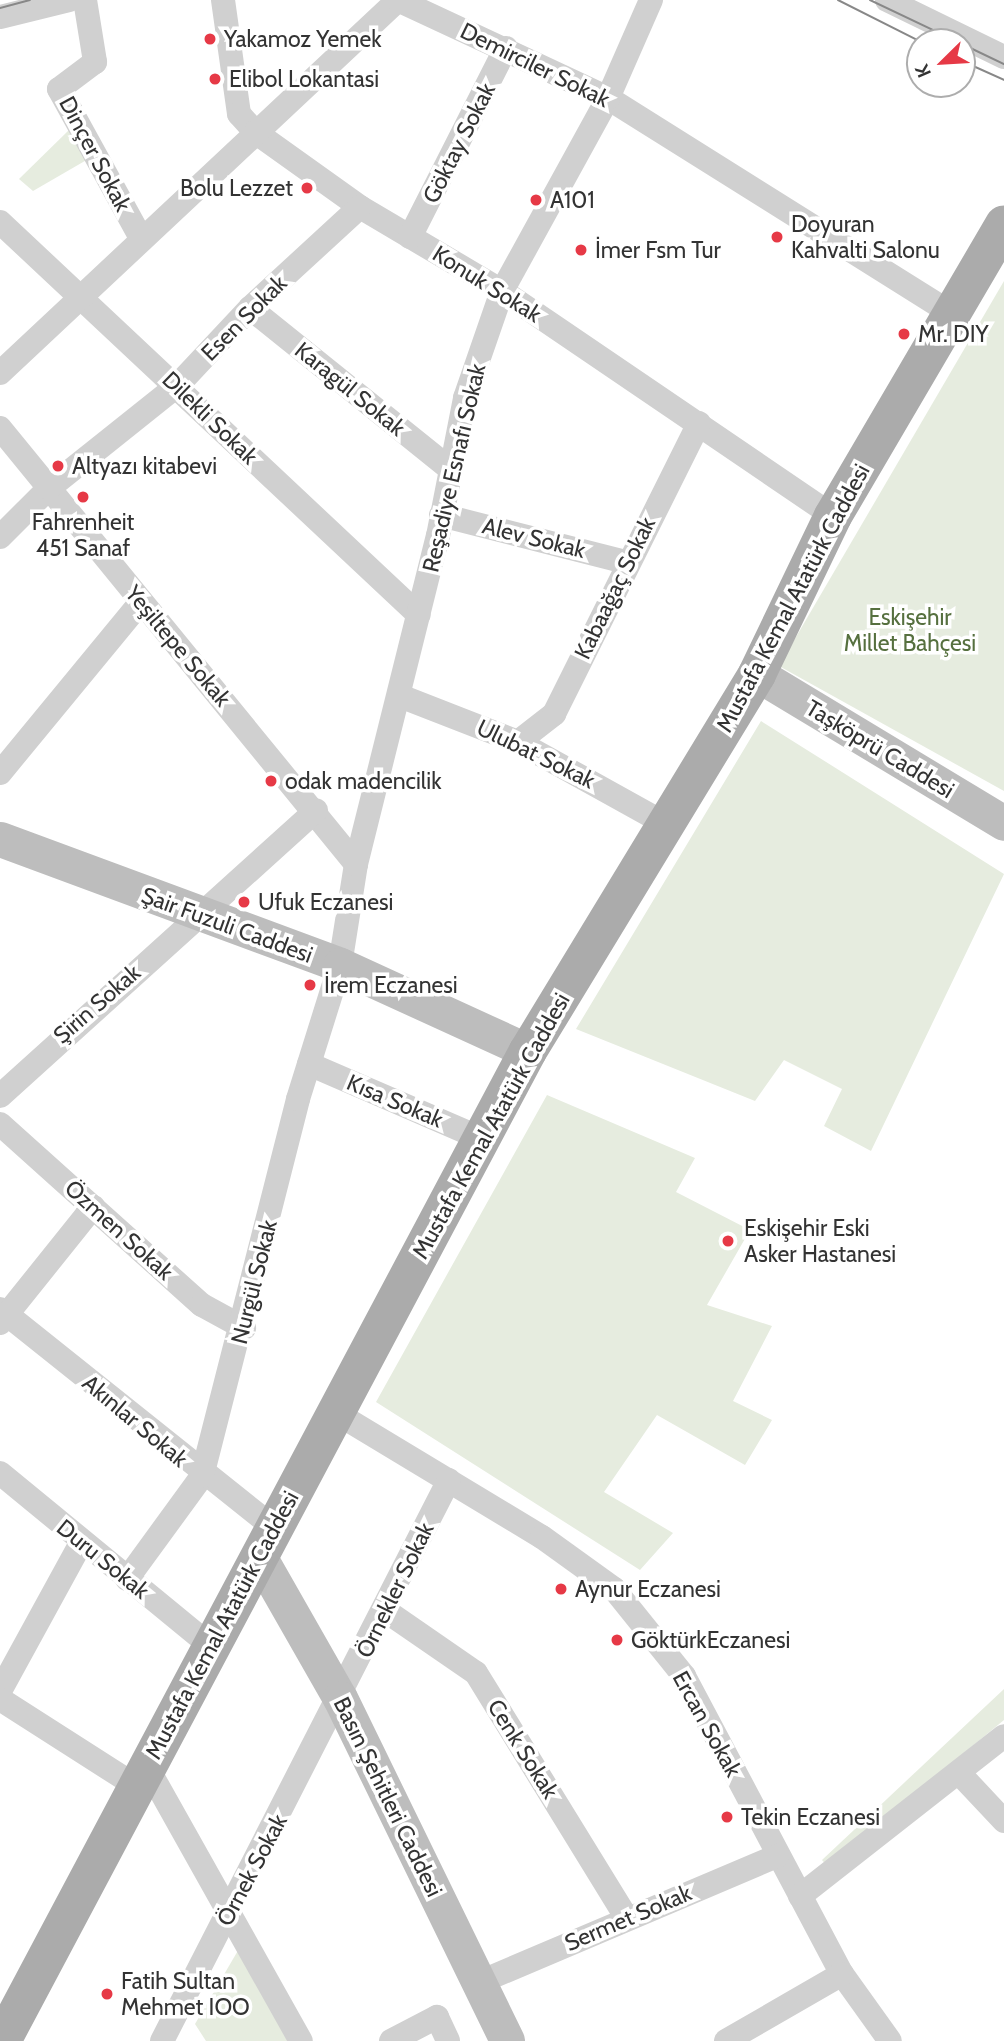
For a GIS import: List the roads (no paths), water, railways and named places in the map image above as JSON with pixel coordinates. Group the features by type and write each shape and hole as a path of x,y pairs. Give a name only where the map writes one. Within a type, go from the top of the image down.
{"main road":[{"name":"Mustafa Kemal Atatürk Caddesi","path":"2,2041 143,1780 208,1644 338,1414 480,1138 528,1051 757,674 834,516 1004,225"},
{"name":"Taşköprü Caddesi","path":"757,674 1004,823"},
{"name":"Şair Fuzuli Caddesi","path":"0,839 198,916 340,965 528,1051"},
{"name":"Basın Şehitleri Caddesi","path":"267,1543 507,2041"}],"street":[{"path":"0,17 69,0"},
{"name":"Dinçer Sokak","path":"85,0 95,62 60,89 142,240"},
{"name":"Konuk Sokak","path":"223,0 239,114 255,132 360,207 502,291 834,516"},
{"name":"Demirciler Sokak","path":"0,373 85,297 255,132 398,0 506,48 608,98 953,314"},
{"name":"Reşadiye Esnafı Sokak","path":"340,965 356,864 419,615 465,398 502,291 608,98 651,0"},
{"path":"887,0 1004,57"},
{"name":"Göktay Sokak","path":"410,237 506,48"},
{"name":"Esen Sokak","path":"0,537 49,488 177,386 250,308 360,207"},
{"name":"Dilekli Sokak","path":"0,222 85,297 419,615"},
{"name":"Karagül Sokak","path":"250,308 450,469"},
{"name":"Kabaağaç Sokak","path":"518,742 554,713 626,562 699,423"},
{"name":"Yeşiltepe Sokak","path":"0,428 141,602 316,810 356,864"},
{"name":"Alev Sokak","path":"441,515 626,562"},
{"path":"0,773 141,602"},
{"name":"Ulubat Sokak","path":"400,696 518,742 666,824"},
{"name":"Şirin Sokak","path":"0,1096 316,810"},
{"name":"Nurgül Sokak","path":"127,1579 201,1476 244,1328 309,1064 340,965"},
{"name":"Kısa Sokak","path":"309,1064 480,1138"},
{"name":"Özmen Sokak","path":"0,1124 202,1305 244,1328"},
{"path":"2,1315 93,1207"},
{"name":"Akınlar Sokak","path":"2,1315 201,1476 267,1543"},
{"name":"Ercan Sokak","path":"338,1414 449,1480 614,1589 684,1676 777,1856 842,1974 890,2041"},
{"name":"Duru Sokak","path":"0,1473 81,1543 208,1644"},
{"name":"Örnekler Sokak","path":"340,1699 449,1480"},
{"path":"0,1691 81,1543"},
{"name":"Cenk Sokak","path":"386,1611 476,1673 626,1917"},
{"path":"0,1699 143,1780 226,1910 301,2041"},
{"name":"Örnek Sokak","path":"174,2035 226,1910 340,1699"},
{"path":"800,1896 1004,1736"},
{"path":"959,1773 1004,1821"},
{"name":"Sermet Sokak","path":"480,1982 626,1917 777,1856"},
{"path":"726,2041 842,1974"},
{"path":"391,2041 437,2017 448,2041"}],"tram line":[{"path":"0,8 30,0"},
{"path":"838,0 906,34"},
{"path":"870,0 929,28"},
{"path":"976,51 1004,64"},
{"path":"976,67 1004,80"}],"place":[{"name":"Yakamoz Yemek","path":"210,39"},
{"name":"Elibol Lokantasi","path":"215,79"},
{"name":"Bolu Lezzet","path":"307,188"},
{"name":"A101","path":"536,200"},
{"name":"Doyuran Kahvalti Salonu","path":"777,237"},
{"name":"İmer Fsm Tur","path":"581,250"},
{"name":"Mr. DIY","path":"904,334"},
{"name":"Altyazı kitabevi","path":"58,466"},
{"name":"Fahrenheit 451 Sanaf","path":"83,497"},
{"name":"odak madencilik","path":"271,781"},
{"name":"Ufuk Eczanesi","path":"244,902"},
{"name":"İrem Eczanesi","path":"310,985"},
{"name":"Eskişehir Eski Asker Hastanesi","path":"728,1241"},
{"name":"Aynur Eczanesi","path":"561,1589"},
{"name":"GöktürkEczanesi","path":"617,1640"},
{"name":"Tekin Eczanesi","path":"727,1817"},
{"name":"Fatih Sultan Mehmet IOO","path":"107,1994"}],"park label":[{"name":"Eskişehir Millet Bahçesi","path":"910,630"}]}
